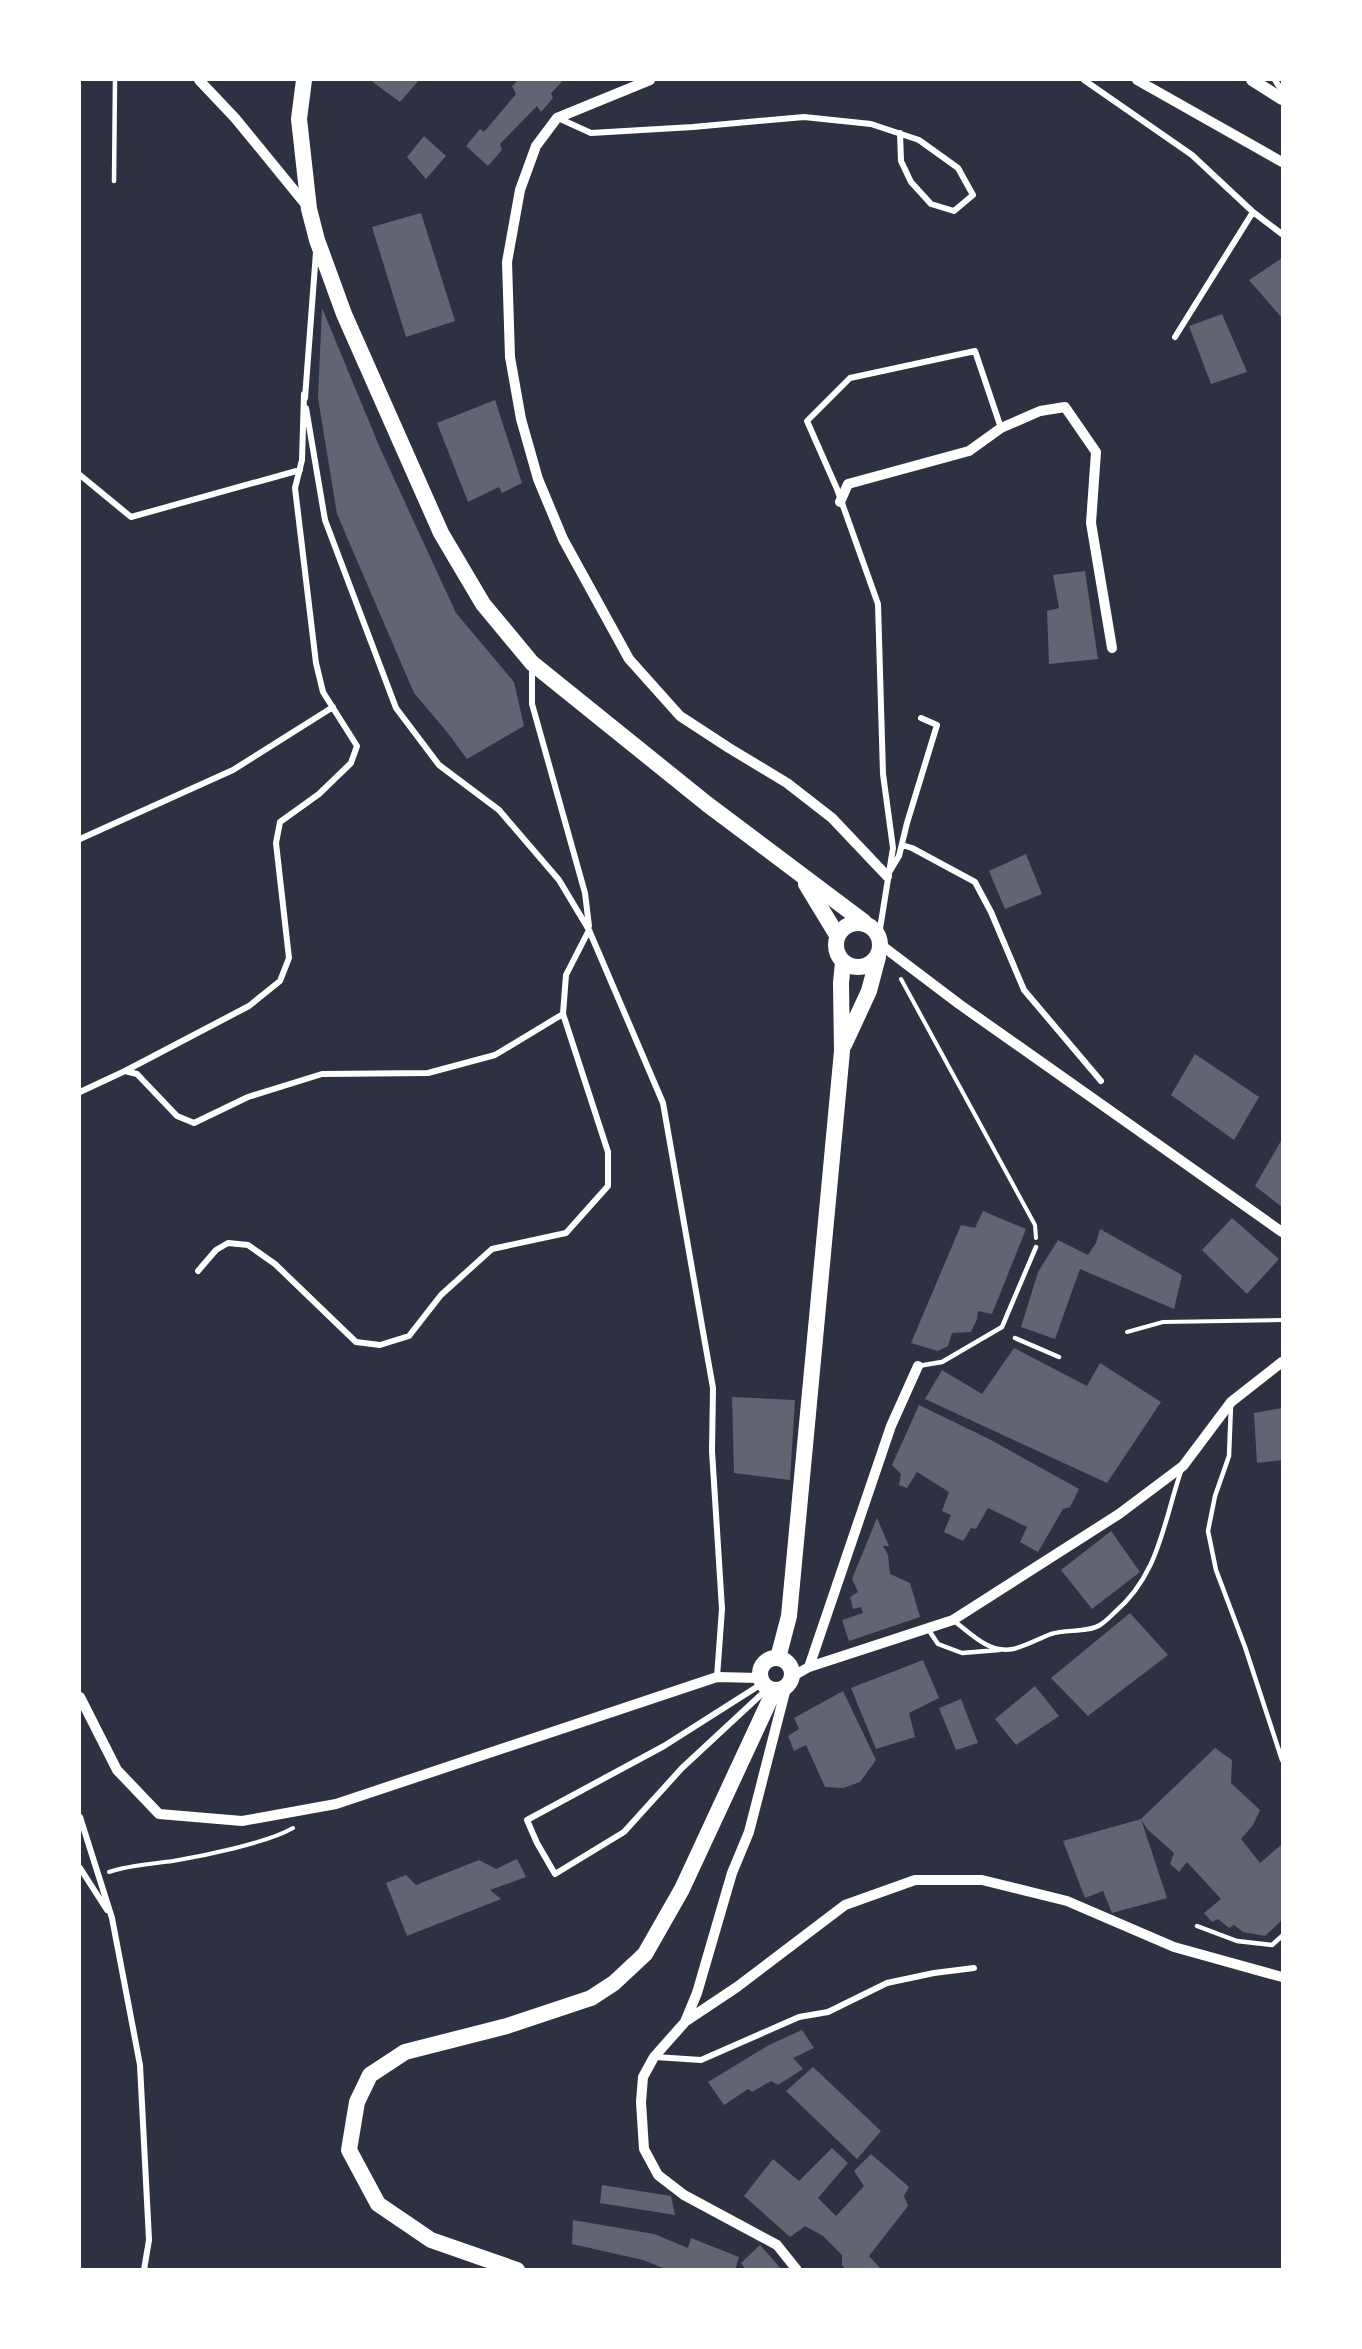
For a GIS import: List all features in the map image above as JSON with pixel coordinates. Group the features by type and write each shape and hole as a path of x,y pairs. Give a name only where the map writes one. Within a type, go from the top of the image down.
{"highway":[{"path":"304,80 299,119 309,209 317,240 344,314 441,532 483,604 532,663 707,804 872,927 879,945 868,991 842,1051"},
{"path":"778,1658 789,1616 842,1051 843,962 836,950 837,935 799,873"},
{"path":"837,935 845,926 864,922"},
{"path":"843,962 858,968 868,966 879,945"},
{"path":"517,2270 431,2240 378,2204 349,2150 357,2103 370,2075 405,2052 507,2025 591,1998 614,1983 645,1954 682,1889 774,1684 790,1666 778,1658 770,1659 763,1664 760,1670 774,1684"}],"main road":[{"path":"1252,80 1282,99"}],"street":[{"path":"199,80 236,118 309,209"},
{"path":"650,80 557,118 536,146 520,190 507,262 510,357 521,419 538,479 563,539 629,659 680,716 787,783 823,811 887,876"},
{"path":"1084,80 1192,155 1253,213 1282,234"},
{"path":"1137,80 1282,162"},
{"path":"1275,80 1282,91"},
{"path":"557,118 591,133 804,117 871,124 900,133 919,140 958,168 973,195 954,211 931,204 911,182 901,161 900,133"},
{"path":"1175,337 1253,213"},
{"path":"80,1092 249,1006 280,981 289,958 276,843 280,822 319,794 351,763 357,746 323,692 316,663 295,488 302,460 304,394 317,240"},
{"path":"1002,428 975,351 850,378 807,421 863,559 878,604 883,774 893,848 887,876 879,945 958,1004 1282,1232"},
{"path":"304,394 325,520 396,708 439,765 499,810 559,879 589,930 663,1103 712,1388 712,1451 722,1609 717,1677"},
{"path":"840,502 848,484 969,451 1002,428 1040,411 1065,407 1096,452 1091,523 1112,648"},
{"path":"80,475 130,517 300,470"},
{"path":"198,1271 216,1250 228,1243 248,1245 275,1264 357,1342 380,1345 409,1336 441,1295 492,1250 566,1233 608,1186 608,1152 563,1014 566,975 589,930 585,893 532,704 532,663"},
{"path":"80,839 233,770 333,707"},
{"path":"887,876 899,856 937,725 921,718"},
{"path":"902,845 975,882 991,912 1024,990 1101,1081"},
{"path":"125,1071 137,1074 177,1116 194,1124 248,1097 322,1074 428,1073 495,1055 563,1014"},
{"path":"774,1684 682,1768 624,1832 555,1874 537,1844 528,1820 774,1684 809,1666 953,1620 1119,1514 1183,1466 1231,1402 1282,1362"},
{"path":"809,1666 891,1426 918,1366"},
{"path":"80,1697 117,1770 159,1814 242,1821 336,1804 717,1677 774,1684"},
{"path":"685,2022 708,1960 732,1873 749,1832 774,1684"},
{"path":"80,1817 112,1918 140,2065 149,2240 144,2270"},
{"path":"80,1868 112,1918"},
{"path":"797,2270 777,2245 684,2195 658,2175 644,2149 641,2102 643,2076 654,2056 685,2022 738,1987 845,1905 915,1880 982,1880 1067,1901 1174,1947 1282,1977"},
{"path":"654,2056 701,2060 799,2017 828,2012 887,1983 934,1973 974,1968"}],"lane":[{"path":"114,181 115,80"},
{"path":"918,1366 942,1362 1002,1327 1036,1247"},
{"path":"1015,1338 1059,1357"},
{"path":"1231,1402 1229,1456 1215,1496 1208,1531 1216,1570 1245,1647 1282,1760"},
{"path":"927,1628 938,1644 962,1653 1013,1649 1054,1633 1099,1626 1126,1603 1146,1578 1160,1548 1169,1507 1183,1466"},
{"path":"953,1620 982,1643 1002,1650"},
{"path":"1197,1926 1237,1941 1272,1945 1282,1936"}],"path":[{"path":"899,975 1035,1225"},
{"path":"1127,1332 1162,1322 1282,1320"},
{"path":"98,1875 118,1868 177,1860 232,1848 285,1833 295,1827"}],"building":[{"path":"370,80 419,80 400,102"},
{"path":"518,80 560,80 562,82 551,93 553,98 541,112 537,106 500,144 502,150 488,166 466,146 480,129 484,132 516,94 512,86"},
{"path":"424,136 446,156 426,179 407,157"},
{"path":"421,213 455,321 406,337 372,227"},
{"path":"1282,258 1282,318 1249,280"},
{"path":"322,308 380,448 456,613 514,682 524,726 467,759 414,693 337,514 318,398"},
{"path":"1222,314 1247,372 1211,384 1189,326"},
{"path":"495,400 522,483 502,493 499,487 468,502 437,423"},
{"path":"1085,571 1098,659 1049,664 1047,611 1059,608 1053,575"},
{"path":"1026,854 1042,894 1005,909 989,871"},
{"path":"1195,1054 1259,1097 1234,1140 1171,1095"},
{"path":"1282,1139 1282,1207 1255,1186"},
{"path":"983,1211 1026,1229 992,1314 978,1311 971,1332 952,1333 948,1346 938,1351 911,1343 961,1225 975,1228"},
{"path":"1232,1218 1279,1259 1247,1294 1202,1250"},
{"path":"1100,1229 1182,1275 1174,1309 1080,1269 1055,1339 1021,1327 1038,1272 1058,1240 1088,1255 1096,1243"},
{"path":"1014,1348 1087,1386 1100,1363 1161,1402 1107,1483 925,1399 942,1370 982,1394"},
{"path":"732,1397 795,1400 790,1480 734,1473"},
{"path":"919,1405 989,1439 1079,1489 1070,1507 1063,1509 1038,1552 1020,1542 1027,1527 988,1508 976,1529 971,1528 963,1541 944,1532 951,1515 942,1511 949,1492 917,1472 907,1488 899,1485 901,1474 892,1465"},
{"path":"1282,1408 1282,1460 1257,1463 1254,1413"},
{"path":"877,1518 889,1546 883,1546 888,1555 890,1574 910,1583 920,1617 849,1641 842,1620 863,1613 861,1607 853,1609 850,1597 858,1592 852,1579"},
{"path":"1111,1531 1140,1572 1092,1609 1061,1570"},
{"path":"1130,1613 1168,1655 1088,1716 1051,1678"},
{"path":"923,1660 939,1698 909,1713 915,1737 876,1749 851,1688"},
{"path":"1035,1686 1059,1716 1016,1745 995,1719"},
{"path":"843,1691 876,1760 860,1782 843,1788 825,1787 806,1745 794,1751 788,1736 799,1729 794,1718"},
{"path":"961,1699 978,1743 956,1750 939,1708"},
{"path":"1215,1748 1232,1760 1231,1783 1260,1810 1253,1825 1241,1839 1260,1863 1282,1844 1282,1920 1265,1936 1243,1932 1234,1925 1229,1928 1218,1919 1212,1922 1204,1913 1221,1899 1187,1862 1179,1872 1170,1864 1174,1853 1147,1829 1141,1819"},
{"path":"1141,1819 1167,1898 1112,1913 1103,1891 1085,1898 1063,1841"},
{"path":"517,1859 526,1877 490,1890 501,1899 407,1936 386,1883 406,1875 416,1885 479,1860 496,1869"},
{"path":"802,2030 814,2048 793,2058 803,2069 778,2085 771,2081 752,2092 748,2089 724,2105 708,2082 769,2045"},
{"path":"813,2067 881,2131 857,2159 786,2091"},
{"path":"832,2148 848,2163 818,2198 836,2216 864,2186 854,2171 871,2154 909,2187 904,2196 908,2206 869,2256 882,2270 846,2270 842,2265 842,2255 823,2236 805,2226 790,2237 744,2196 773,2159 799,2181"},
{"path":"602,2185 671,2196 675,2215 600,2203"},
{"path":"573,2220 654,2234 688,2248 691,2238 739,2257 735,2270 668,2270 643,2260 572,2244"},
{"path":"760,2245 782,2270 746,2270 741,2263"}]}
